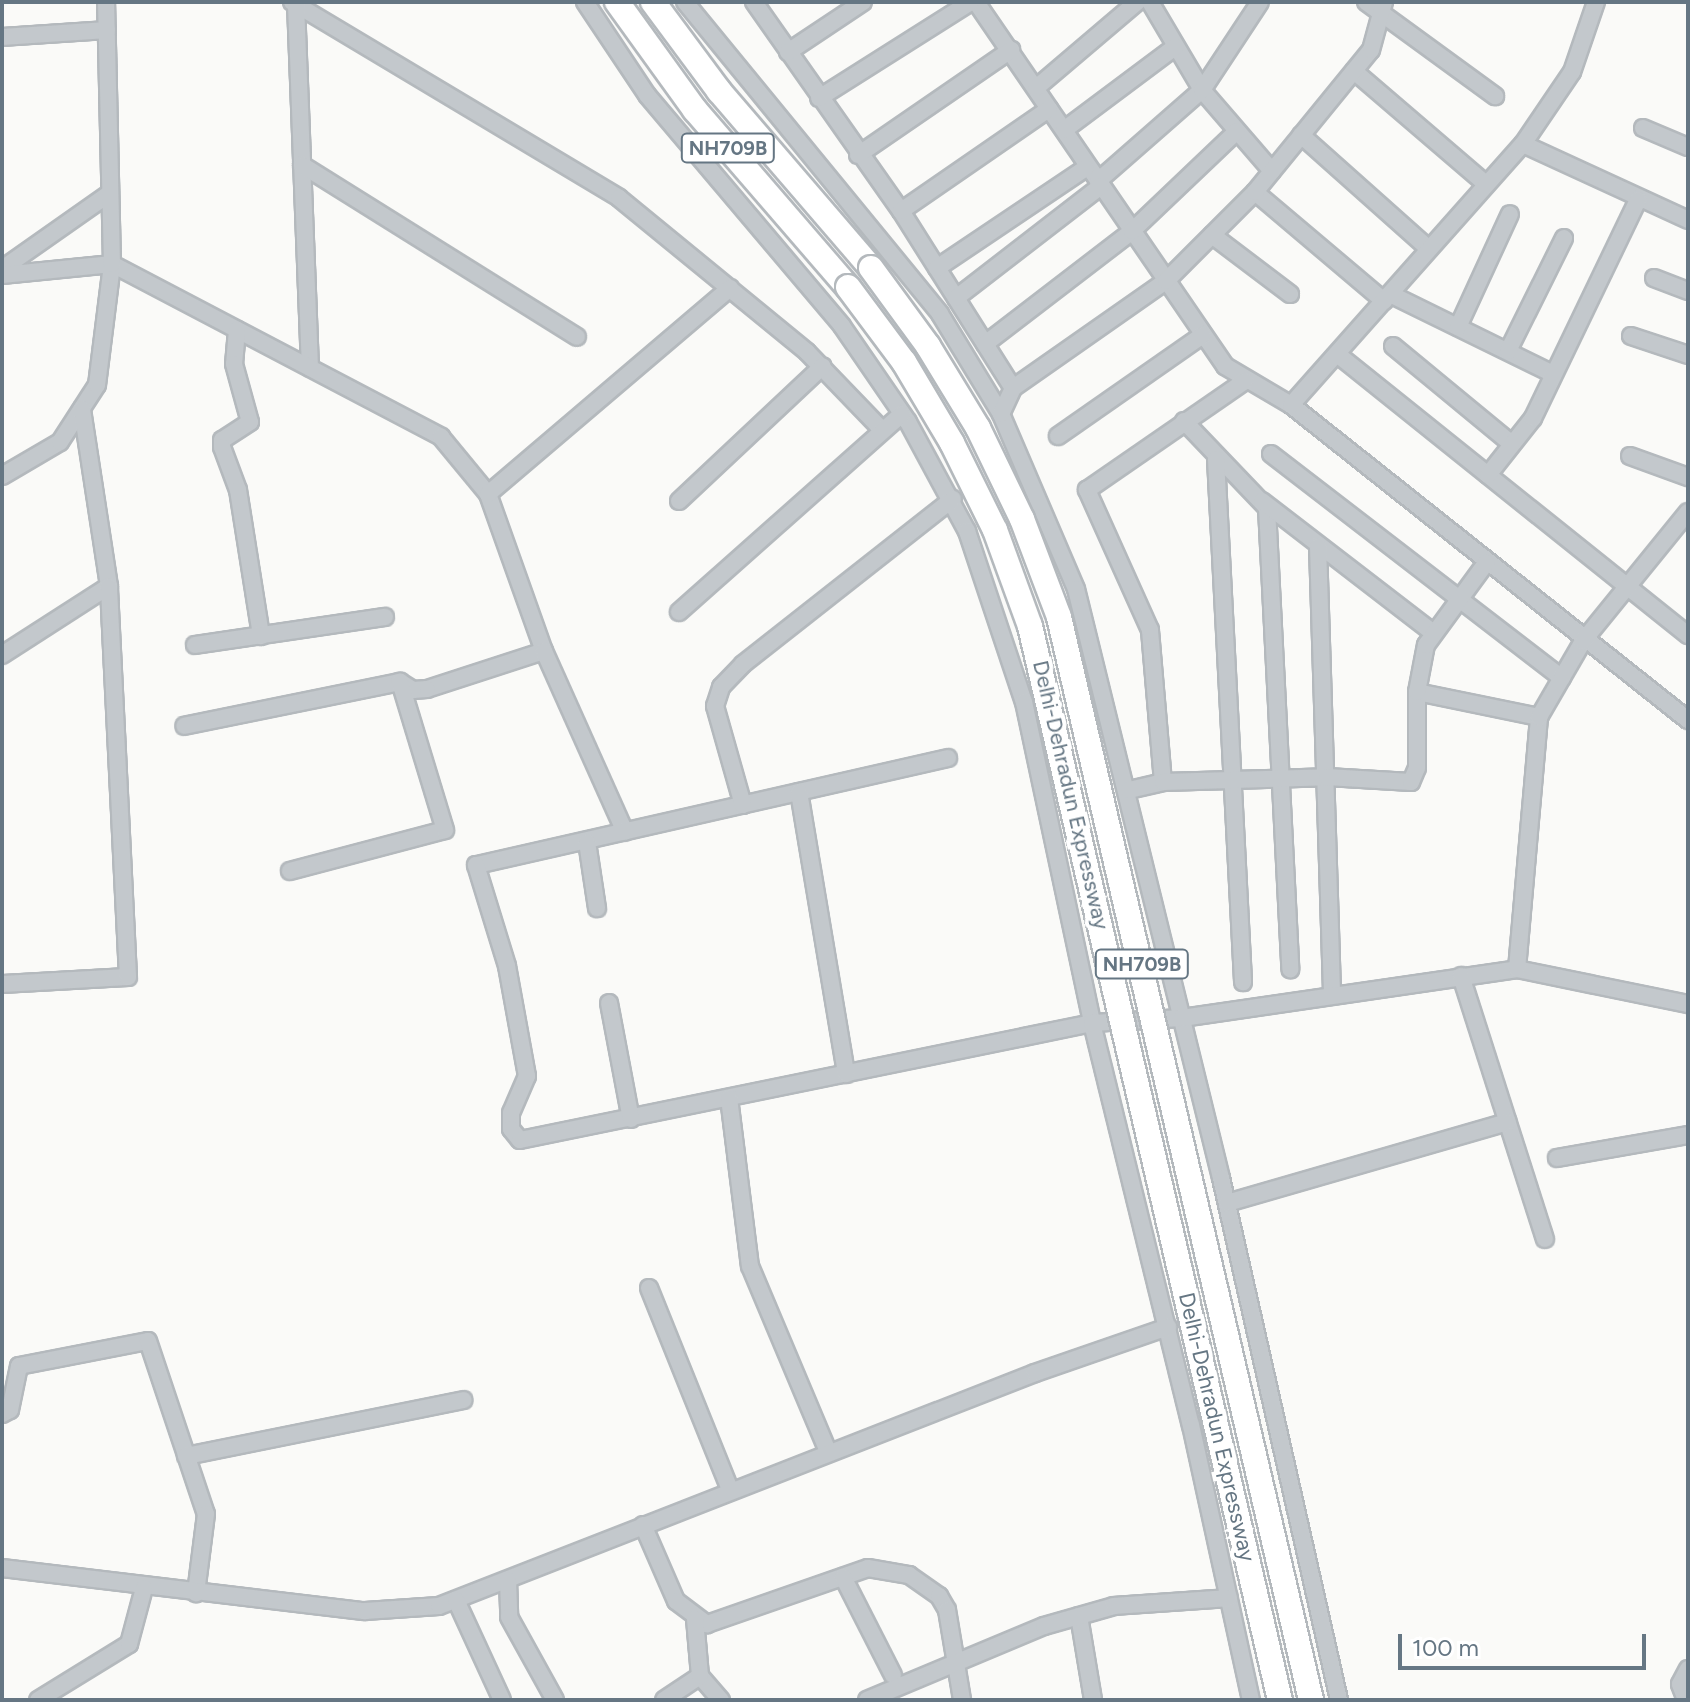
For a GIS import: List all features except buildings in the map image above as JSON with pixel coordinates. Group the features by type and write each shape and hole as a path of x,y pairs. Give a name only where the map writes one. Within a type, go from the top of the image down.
{"highway":[{"name":"Delhi-Dehradun Expressway","path":"617,2 695,110 848,287 904,362 968,474 1014,578 1044,675 1280,1700"},
{"name":"Delhi-Dehradun Expressway","path":"653,2 719,91 871,268 922,336 978,428 1042,567 1073,667 1311,1700"}],"street":[{"path":"2,476 60,442 97,385 112,264 106,2"},
{"path":"585,2 647,95 842,326 902,414 953,499 993,602 1024,702 1092,1023 1168,1327 1251,1700"},
{"path":"685,2 940,314 1001,414 1076,589 1129,790 1227,1203 1339,1700"},
{"path":"788,52 863,2"},
{"path":"819,98 974,2 1011,50 1086,168 1225,366 1245,381 1291,405 1583,641 1688,720"},
{"path":"1036,88 1137,2"},
{"path":"1150,2 1202,90 1272,171"},
{"path":"956,298 1100,184 1202,90 1260,2"},
{"path":"1366,2 1384,9 1495,96"},
{"path":"1291,405 1523,144 1572,72 1596,2"},
{"path":"294,3 619,198 823,366 882,430"},
{"path":"294,3 310,368"},
{"path":"762,5 788,52 858,155 901,211 1013,388"},
{"path":"1001,414 1013,388 1166,281 1255,192 1371,50 1384,9"},
{"path":"2,37 107,30"},
{"path":"1064,130 1175,47"},
{"path":"858,155 1011,50"},
{"path":"1354,71 1486,184"},
{"path":"901,211 1049,109"},
{"path":"1643,128 1688,147"},
{"path":"985,344 1132,231 1237,131"},
{"path":"1301,135 1429,249"},
{"path":"1523,144 1638,200 1688,220"},
{"path":"302,165 577,337"},
{"path":"937,268 1086,168"},
{"path":"1255,192 1387,297 1458,327 1553,374"},
{"path":"2,272 110,193"},
{"path":"1488,475 1533,418 1638,200"},
{"path":"1458,327 1510,214"},
{"path":"1212,235 1290,294"},
{"path":"1508,351 1564,238"},
{"path":"2,272 112,264 441,437 488,494 544,651 625,832"},
{"path":"1654,278 1688,291"},
{"path":"488,494 730,288"},
{"path":"237,330 234,364 250,422 222,440 222,447 238,490 261,636"},
{"path":"1058,436 1203,335"},
{"path":"1631,336 1688,355"},
{"path":"1393,346 1512,444"},
{"path":"1337,354 1686,631"},
{"path":"679,501 823,366"},
{"path":"1163,782 1150,630 1087,490 1245,381"},
{"path":"2,984 128,977 109,586 82,409"},
{"path":"679,612 902,414"},
{"path":"1184,421 1216,459 1261,501 1432,632"},
{"path":"1271,454 1460,596 1562,678"},
{"path":"1630,456 1688,477"},
{"path":"1216,459 1243,982"},
{"path":"743,805 715,706 721,687 743,664 953,499"},
{"path":"1261,501 1267,508 1290,969"},
{"path":"1517,969 1539,717 1583,641 1688,512"},
{"path":"1318,546 1332,994"},
{"path":"1129,790 1163,782 1279,778 1327,777 1411,782 1417,768 1417,692 1432,632 1486,563"},
{"path":"2,655 109,586"},
{"path":"195,645 385,617"},
{"path":"184,726 400,682 413,690 427,689 544,651"},
{"path":"290,871 445,830 400,682"},
{"path":"1417,692 1539,717"},
{"path":"948,758 476,865 507,966 527,1076 514,1099 511,1129 520,1140 1092,1023 1182,1018 1517,969 1688,1004"},
{"path":"799,792 846,1074"},
{"path":"587,842 597,908"},
{"path":"1461,976 1545,1239"},
{"path":"609,1003 631,1119"},
{"path":"729,1098 750,1266 828,1452"},
{"path":"1227,1203 1508,1122"},
{"path":"1557,1158 1688,1135"},
{"path":"649,1288 730,1490"},
{"path":"2,1568 144,1588 376,1612 456,1600 828,1452 1168,1327"},
{"path":"2,1414 10,1410 19,1366 148,1341 206,1514 196,1593"},
{"path":"186,1456 463,1400"},
{"path":"643,1525 676,1601 695,1619 707,1624 725,1621 879,1566 927,1586 947,1610 962,1700"},
{"path":"843,1577 893,1675"},
{"path":"508,1580 509,1617 555,1700"},
{"path":"38,1700 129,1644 144,1588"},
{"path":"867,1700 956,1659 1114,1606 1229,1598"},
{"path":"456,1600 502,1700"},
{"path":"1079,1616 1093,1700"},
{"path":"695,1619 700,1676 721,1700"},
{"path":"1686,1700 1680,1684 1688,1669"},
{"path":"664,1700 700,1676"}]}
